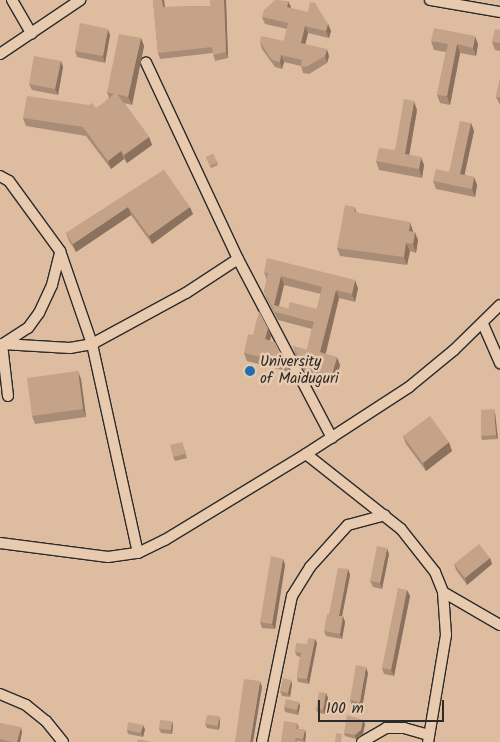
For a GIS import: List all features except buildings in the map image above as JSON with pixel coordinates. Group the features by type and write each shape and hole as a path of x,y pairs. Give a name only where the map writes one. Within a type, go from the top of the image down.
{"street":[{"path":"0,54 80,0"},
{"path":"430,0 500,12"},
{"path":"17,2 32,34"},
{"path":"146,63 238,259 332,438"},
{"path":"0,176 9,181 60,251 92,344 138,553"},
{"path":"1,344 16,338 39,313 52,285 60,251"},
{"path":"1,344 70,348 92,344 186,293 238,259"},
{"path":"0,543 108,556 138,553 208,516 409,387 483,324 500,305"},
{"path":"483,324 500,364"},
{"path":"1,344 8,396"},
{"path":"306,454 354,494 385,515 420,550 435,572 443,592 446,635 428,739 404,728 386,728 362,742"},
{"path":"262,742 292,596 310,567 348,524 385,515"},
{"path":"443,592 500,625"},
{"path":"0,694 26,706 46,721 62,742"}],"shaded area":[{"name":"University of Maiduguri","path":"0,0 500,0 500,742 0,742"}],"place":[{"name":"University of Maiduguri","path":"250,371"}]}
